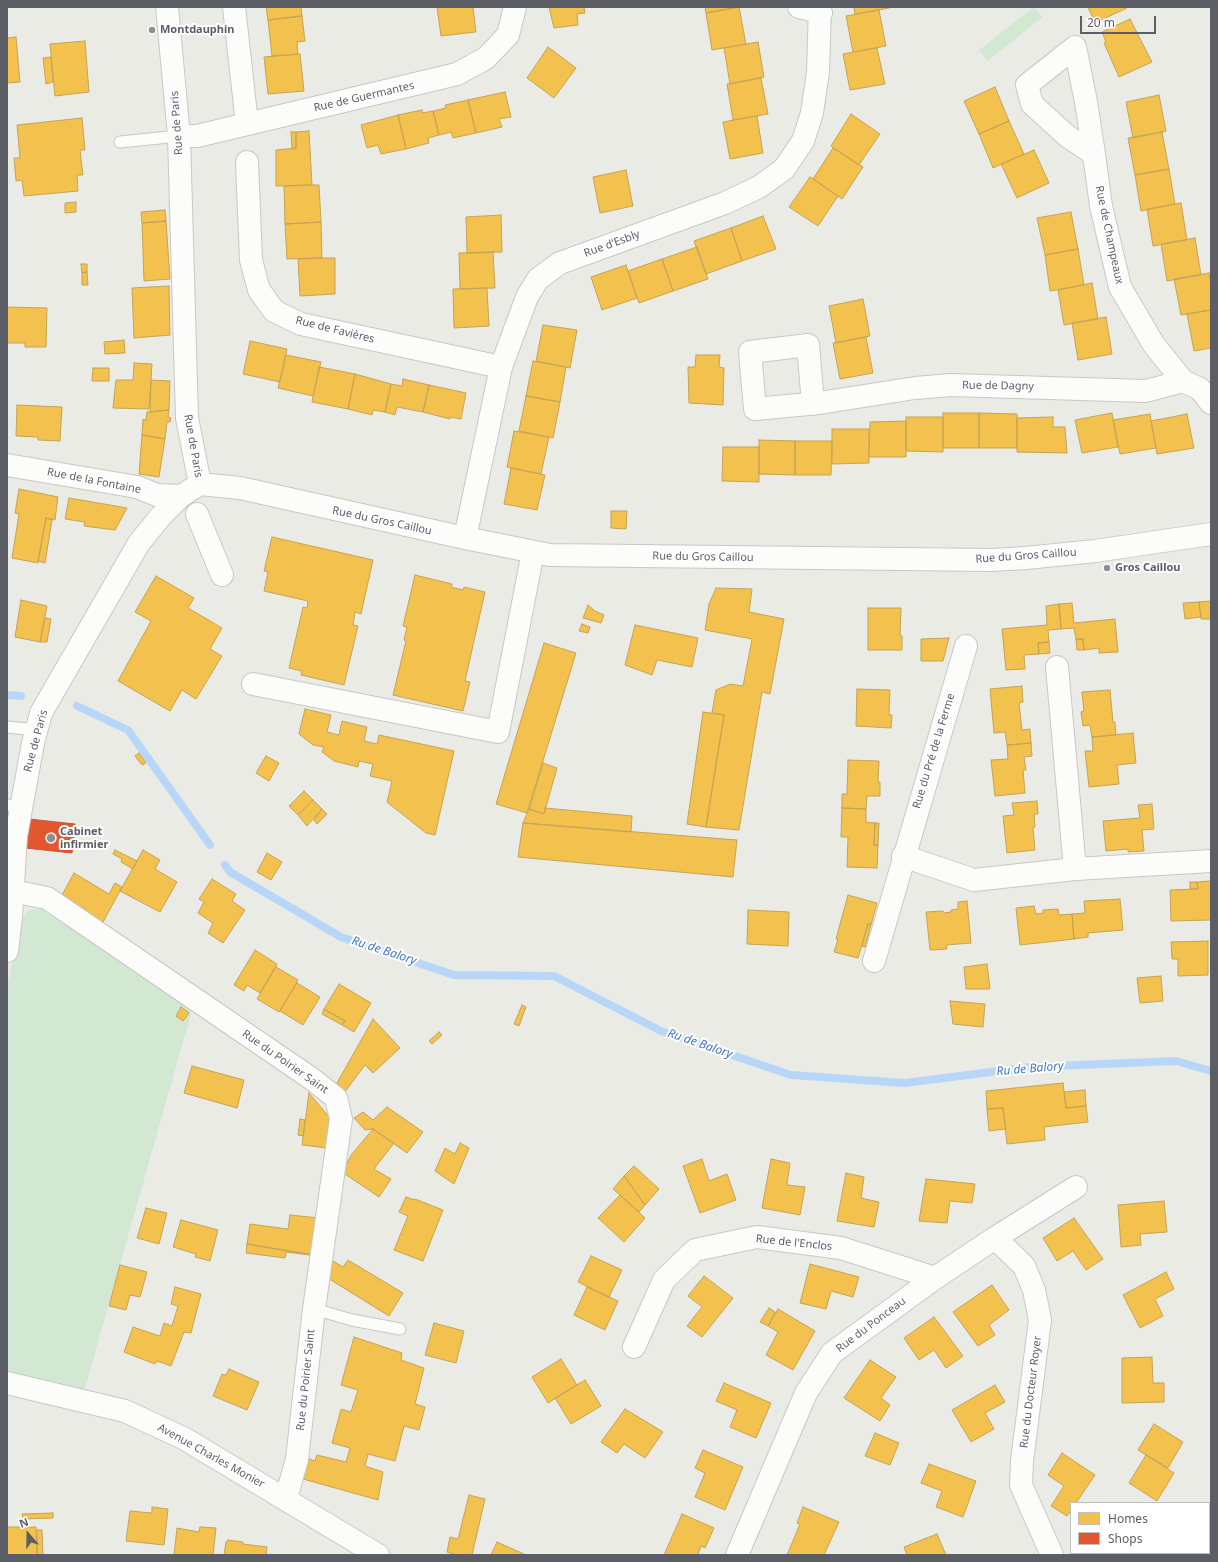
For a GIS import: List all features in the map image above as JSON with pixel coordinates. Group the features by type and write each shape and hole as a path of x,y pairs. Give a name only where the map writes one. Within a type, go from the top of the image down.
{"street":[{"name":"Rue de Paris","path":"7,951 16,836 14,806 41,713 139,543 161,516 181,496 200,484 187,418 179,136 167,7"},
{"path":"234,7 247,124"},
{"name":"Rue de Guermantes","path":"179,136 197,136 457,74 486,58 508,35 515,7"},
{"name":"Rue d'Esbly","path":"465,538 501,367 527,297 538,279 560,263 725,203 759,187 784,169 803,141 812,113 818,72 820,10 799,7"},
{"name":"Rue de Champeaux","path":"1094,154 1101,206 1120,287 1154,344 1183,381 1200,389 1211,403"},
{"name":"Rue de Favières","path":"247,162 251,260 259,290 274,312 302,324 501,367"},
{"name":"Rue de Dagny","path":"813,404 915,388 951,385 1146,391 1183,381"},
{"name":"Rue de la Fontaine","path":"7,465 137,487 157,495 181,496"},
{"name":"Rue du Gros Caillou","path":"200,484 240,488 465,538 550,555 991,560 1095,551 1211,534"},
{"path":"197,514 222,575"},
{"path":"253,684 498,732 533,552"},
{"name":"Rue du Pré de la Ferme","path":"874,961 903,856 966,646"},
{"path":"1057,667 1075,869"},
{"path":"903,856 974,880 1075,869 1211,861"},
{"name":"Rue du Poirier Saint","path":"12,891 47,898 336,1098 341,1119 314,1309 297,1460 286,1498"},
{"name":"Rue du Ponceau","path":"737,1555 806,1393 832,1353 935,1278 1076,1187"},
{"name":"Rue de l'Enclos","path":"634,1347 664,1280 695,1250 757,1237 841,1248 935,1278"},
{"name":"Rue du Docteur Royer","path":"995,1238 1024,1266 1034,1290 1040,1320 1022,1461 1021,1486 1052,1555"},
{"name":"Avenue Charles Monier","path":"7,1383 124,1411 184,1439 286,1498 378,1555"}],"lane":[{"path":"120,142 179,136"},
{"path":"7,727 36,730"},
{"path":"314,1309 352,1320 400,1329"}],"green space":[{"path":"1034,7 1043,17 987,61 979,50"},
{"path":"41,909 192,1010 84,1392 7,1375 7,986 23,917 28,910"}],"building: Homes":[{"path":"266,7 301,7 302,16 268,20"},
{"path":"437,7 473,7 476,32 441,36"},
{"path":"549,7 584,7 585,13 577,14 578,25 554,28"},
{"path":"705,7 739,7 706,13"},
{"path":"739,7 746,44 712,50 706,13"},
{"path":"854,7 889,7 889,8 855,14"},
{"path":"1088,7 1126,7 1127,8 1095,23"},
{"path":"879,10 886,46 853,52 846,16"},
{"path":"302,16 305,41 297,42 298,54 272,56 268,20"},
{"path":"1130,19 1152,62 1119,77 1104,43 1106,42 1102,32"},
{"path":"16,37 20,82 7,83 7,38"},
{"path":"85,41 89,92 55,96 50,44"},
{"path":"758,42 764,77 730,84 724,48"},
{"path":"548,47 576,68 554,98 527,78"},
{"path":"877,48 885,84 850,90 843,54"},
{"path":"300,54 304,91 268,94 264,57"},
{"path":"51,57 53,82 46,84 43,58"},
{"path":"761,78 768,114 733,120 727,84"},
{"path":"995,87 1009,121 979,134 964,101"},
{"path":"505,92 511,117 499,119 502,127 476,133 468,100"},
{"path":"1159,95 1166,131 1133,138 1126,102"},
{"path":"468,100 476,133 453,138 451,132 439,135 433,111 446,108 445,105"},
{"path":"422,110 422,113 433,111 439,135 428,138 429,143 406,149 398,115"},
{"path":"851,114 880,134 859,165 831,146"},
{"path":"398,115 406,149 381,154 378,145 367,148 361,125"},
{"path":"757,116 763,153 730,159 723,122"},
{"path":"82,118 85,150 80,150 83,175 77,175 78,191 24,196 22,180 16,181 14,158 20,158 17,125"},
{"path":"1009,121 1024,154 993,168 979,134"},
{"path":"309,131 312,185 276,186 276,150 296,148 296,132"},
{"path":"291,132 296,132 296,148 292,149"},
{"path":"1162,132 1169,169 1135,175 1128,138"},
{"path":"833,148 863,167 842,199 813,179"},
{"path":"1034,150 1049,183 1017,198 1001,164"},
{"path":"1169,169 1175,204 1141,211 1135,175"},
{"path":"626,170 633,206 600,213 593,177"},
{"path":"810,177 838,196 818,226 789,207"},
{"path":"319,185 321,222 285,224 284,186"},
{"path":"76,202 76,212 65,213 65,203"},
{"path":"1181,203 1187,240 1153,246 1147,209"},
{"path":"165,210 166,221 142,223 141,212"},
{"path":"1071,212 1078,249 1045,255 1037,218"},
{"path":"501,215 502,252 467,253 466,217"},
{"path":"763,216 776,249 742,261 731,228"},
{"path":"166,221 170,279 144,281 142,223"},
{"path":"321,222 322,258 287,259 285,224"},
{"path":"731,228 742,261 706,274 694,241"},
{"path":"1195,238 1201,275 1167,281 1161,244"},
{"path":"697,247 708,279 673,291 662,259"},
{"path":"1078,249 1084,285 1050,291 1045,255"},
{"path":"493,252 495,288 460,289 459,253"},
{"path":"335,258 335,294 300,296 298,259"},
{"path":"662,259 673,291 639,303 628,271"},
{"path":"81,264 87,264 87,272 82,273"},
{"path":"626,265 637,298 602,310 591,277"},
{"path":"87,272 88,285 82,285 82,273"},
{"path":"1209,273 1211,287 1211,310 1181,315 1174,279"},
{"path":"1092,283 1098,319 1064,325 1058,290"},
{"path":"169,286 170,335 134,338 132,288"},
{"path":"487,288 489,326 454,328 453,289"},
{"path":"863,299 870,336 836,343 829,306"},
{"path":"7,307 47,308 46,347 25,347 25,343 7,343"},
{"path":"1211,310 1211,348 1194,351 1187,314"},
{"path":"1106,317 1112,354 1078,360 1072,323"},
{"path":"543,325 577,330 570,368 536,361"},
{"path":"866,337 873,373 840,379 833,343"},
{"path":"124,340 125,353 105,354 104,342"},
{"path":"250,341 287,349 280,382 243,374"},
{"path":"286,355 321,362 313,396 278,388"},
{"path":"696,355 720,355 719,367 724,368 723,405 689,403 688,367 695,367"},
{"path":"533,361 566,367 560,402 526,396"},
{"path":"134,363 152,364 149,409 113,408 116,380 133,380"},
{"path":"319,367 355,374 348,409 312,402"},
{"path":"93,368 109,368 109,381 92,381"},
{"path":"355,374 391,384 385,412 373,410 372,415 348,409"},
{"path":"403,379 429,385 423,412 397,407 395,415 385,412 391,384 402,386"},
{"path":"151,380 170,381 169,410 150,412"},
{"path":"429,385 466,393 461,419 450,417 450,419 423,412"},
{"path":"526,396 560,402 553,438 519,431"},
{"path":"17,405 62,407 60,441 38,440 38,437 16,436"},
{"path":"169,410 168,417 171,418 170,422 167,422 165,439 142,435 143,419 146,420 147,412"},
{"path":"943,413 979,413 979,448 943,448"},
{"path":"979,413 1017,414 1017,448 979,448"},
{"path":"1112,413 1118,447 1082,453 1075,420"},
{"path":"1150,414 1156,448 1120,454 1113,420"},
{"path":"1187,414 1194,448 1157,454 1151,421"},
{"path":"906,417 943,417 943,452 906,451"},
{"path":"1053,417 1053,427 1065,427 1067,453 1017,452 1017,418"},
{"path":"906,421 906,457 869,457 870,422"},
{"path":"832,429 869,429 869,463 832,464"},
{"path":"514,431 549,437 541,474 507,467"},
{"path":"142,435 165,439 159,477 139,474"},
{"path":"759,440 795,441 795,475 759,474"},
{"path":"795,441 832,441 831,475 795,475"},
{"path":"723,447 759,447 759,482 722,481"},
{"path":"511,468 545,475 537,510 504,504"},
{"path":"19,489 58,497 55,520 46,518 38,563 12,558 19,514 15,513"},
{"path":"69,498 127,508 115,530 84,526 85,522 65,519"},
{"path":"611,511 627,511 626,529 611,528"},
{"path":"46,518 52,520 45,563 38,561"},
{"path":"272,537 373,560 361,614 355,612 353,625 358,626 344,685 301,675 302,671 289,668 303,607 307,608 308,601 264,591 268,572 264,571"},
{"path":"415,575 452,584 451,587 463,590 464,587 485,592 465,681 470,682 463,711 393,695 406,641 404,640 407,627 403,626"},
{"path":"156,576 194,598 188,608 222,628 210,649 222,656 196,699 182,690 170,711 118,681 151,621 135,612"},
{"path":"716,588 752,589 749,612 784,619 770,694 762,692 739,830 706,827 724,715 712,713 716,690 730,684 743,686 752,639 705,630 709,604"},
{"path":"21,600 47,606 40,642 15,637"},
{"path":"1211,601 1211,619 1201,619 1199,602"},
{"path":"1199,602 1201,617 1185,619 1183,603"},
{"path":"1072,603 1074,623 1115,619 1118,652 1099,653 1099,648 1084,650 1083,639 1076,639 1074,628 1061,629 1059,604"},
{"path":"1059,604 1061,629 1048,630 1049,642 1038,643 1039,654 1024,655 1025,669 1006,670 1002,629 1047,625 1046,606"},
{"path":"588,605 595,611 604,615 601,623 583,618"},
{"path":"868,608 901,608 900,635 902,636 902,650 868,650"},
{"path":"45,618 51,619 47,642 40,642"},
{"path":"582,624 590,627 588,633 579,631"},
{"path":"635,625 698,638 692,667 657,660 652,675 625,665"},
{"path":"949,638 943,661 921,661 921,639"},
{"path":"1076,639 1083,639 1084,650 1077,650"},
{"path":"1049,642 1050,653 1039,654 1038,643"},
{"path":"544,643 576,653 527,813 496,804"},
{"path":"1022,686 1023,702 1019,703 1022,730 1030,729 1031,743 1007,745 1005,732 994,733 990,689"},
{"path":"857,689 890,690 889,715 892,715 891,728 856,726"},
{"path":"1110,690 1113,722 1115,722 1116,735 1092,737 1090,725 1083,726 1081,712 1084,711 1082,692"},
{"path":"305,709 331,715 327,732 339,735 342,721 367,727 364,741 377,744 379,735 454,751 435,835 426,833 387,802 392,781 370,776 373,764 359,761 358,767 334,761 322,752 324,747 313,745 299,734"},
{"path":"703,712 724,715 706,827 687,824"},
{"path":"1133,733 1136,763 1117,765 1119,784 1089,787 1085,751 1093,751 1092,737"},
{"path":"1031,743 1032,756 1024,757 1026,770 1023,770 1025,793 995,796 991,760 1008,759 1007,745"},
{"path":"139,753 146,763 142,765 135,756"},
{"path":"266,756 279,763 269,781 256,773"},
{"path":"848,760 879,761 878,782 880,782 880,796 867,796 866,809 842,808 842,794 847,794"},
{"path":"543,763 557,768 544,814 529,809"},
{"path":"304,791 313,800 298,815 289,806"},
{"path":"313,800 322,809 307,826 298,815"},
{"path":"1037,801 1038,814 1034,814 1035,827 1033,827 1035,850 1007,853 1003,816 1014,815 1012,803"},
{"path":"1152,804 1154,829 1142,830 1144,851 1128,852 1128,849 1106,851 1103,821 1140,818 1138,805"},
{"path":"545,808 632,816 631,832 523,823 529,809 544,814"},
{"path":"842,808 866,809 866,822 875,823 874,845 878,845 877,868 847,867 848,837 841,837"},
{"path":"322,809 327,814 317,824 314,820"},
{"path":"523,823 737,840 733,877 518,857"},
{"path":"875,823 879,823 878,845 874,845"},
{"path":"115,850 137,861 133,869 121,862 122,859 113,854"},
{"path":"143,850 160,860 155,869 177,882 160,912 120,891"},
{"path":"267,853 282,862 271,880 257,872"},
{"path":"74,873 109,894 115,883 122,887 102,924 84,913 86,910 62,895"},
{"path":"212,879 236,894 232,901 245,910 223,943 208,933 213,923 198,913 204,902 199,899"},
{"path":"1211,881 1211,920 1171,921 1170,890 1198,889 1197,882"},
{"path":"1190,882 1197,882 1198,889 1190,889"},
{"path":"848,895 877,903 871,925 868,924 858,958 834,952"},
{"path":"1120,899 1123,930 1088,933 1088,937 1074,939 1072,914 1085,913 1084,901"},
{"path":"967,901 971,943 946,945 947,949 930,950 926,912 951,912 951,910 958,909 958,902"},
{"path":"1034,906 1036,914 1043,913 1043,910 1058,909 1059,915 1072,914 1074,939 1020,945 1016,908"},
{"path":"748,910 789,912 788,946 747,944"},
{"path":"868,924 871,925 865,947 862,946"},
{"path":"1208,941 1208,975 1178,976 1178,959 1172,959 1171,942"},
{"path":"255,950 277,964 260,993 247,985 244,991 234,985"},
{"path":"987,964 990,989 966,989 964,967"},
{"path":"276,967 298,980 279,1012 257,999"},
{"path":"1161,976 1163,1001 1140,1003 1137,978"},
{"path":"297,983 320,997 303,1025 280,1011"},
{"path":"339,984 371,1003 354,1032 342,1025 345,1021 324,1009"},
{"path":"950,1001 985,1004 983,1027 953,1024"},
{"path":"522,1005 526,1007 519,1026 514,1024"},
{"path":"181,1007 189,1013 183,1021 176,1016"},
{"path":"324,1009 345,1021 342,1025 322,1014"},
{"path":"373,1019 400,1048 373,1073 365,1065 344,1093 337,1083"},
{"path":"439,1032 442,1035 432,1044 429,1041"},
{"path":"192,1066 244,1080 237,1108 184,1093"},
{"path":"1063,1083 1066,1108 1086,1106 1088,1122 1044,1127 1045,1140 1007,1144 1003,1108 987,1109 986,1091"},
{"path":"1085,1090 1086,1106 1066,1108 1064,1092"},
{"path":"309,1093 330,1118 327,1148 302,1145"},
{"path":"387,1107 423,1132 407,1153 373,1129 365,1130 354,1118 363,1112 373,1120"},
{"path":"1003,1108 1006,1129 989,1131 987,1109"},
{"path":"300,1119 305,1120 303,1136 298,1135"},
{"path":"373,1129 394,1143 374,1169 391,1179 379,1197 342,1172 352,1154"},
{"path":"460,1143 469,1148 454,1184 435,1171 445,1148 455,1154"},
{"path":"702,1159 709,1181 727,1174 736,1200 700,1213 683,1166"},
{"path":"771,1159 790,1163 787,1185 805,1187 800,1215 762,1208"},
{"path":"634,1166 659,1189 645,1205 624,1176"},
{"path":"846,1173 864,1177 861,1198 879,1202 874,1227 837,1221"},
{"path":"624,1176 645,1205 639,1212 613,1189"},
{"path":"926,1179 975,1184 972,1203 950,1201 947,1223 919,1221"},
{"path":"620,1195 645,1218 624,1242 598,1218"},
{"path":"406,1197 443,1210 423,1261 394,1250 408,1216 399,1212"},
{"path":"1164,1201 1167,1232 1140,1234 1141,1245 1121,1247 1118,1205"},
{"path":"146,1208 167,1213 159,1244 137,1238"},
{"path":"290,1215 319,1218 315,1255 247,1244 250,1224 288,1229"},
{"path":"1074,1218 1103,1259 1086,1270 1073,1251 1057,1261 1043,1238"},
{"path":"181,1220 218,1230 210,1261 195,1257 196,1254 173,1247"},
{"path":"247,1244 310,1255 286,1252 285,1258 246,1253"},
{"path":"591,1256 622,1270 609,1297 578,1282"},
{"path":"328,1258 343,1267 348,1260 403,1293 389,1316 326,1277"},
{"path":"810,1264 859,1277 853,1297 831,1291 826,1309 800,1303"},
{"path":"120,1265 147,1272 140,1297 130,1295 126,1310 109,1306"},
{"path":"1166,1272 1174,1289 1155,1299 1163,1316 1140,1328 1123,1295"},
{"path":"704,1276 733,1298 702,1337 687,1326 702,1307 688,1296"},
{"path":"992,1285 1009,1310 989,1325 995,1335 978,1346 953,1312"},
{"path":"175,1287 201,1294 191,1333 184,1332 171,1366 157,1361 155,1364 124,1352 133,1327 160,1336 164,1323 172,1326 178,1306 171,1304"},
{"path":"587,1287 618,1301 605,1330 574,1315"},
{"path":"769,1308 775,1312 768,1326 760,1322"},
{"path":"778,1309 815,1331 793,1370 766,1355 778,1332 768,1326"},
{"path":"934,1317 963,1356 946,1368 934,1350 919,1360 904,1338"},
{"path":"434,1323 464,1331 456,1363 425,1355"},
{"path":"354,1337 402,1353 401,1360 424,1368 415,1404 425,1407 419,1430 404,1426 395,1461 368,1454 365,1466 383,1472 378,1500 303,1479 304,1457 315,1461 317,1455 346,1462 350,1448 332,1443 341,1409 351,1412 358,1390 341,1385"},
{"path":"1152,1357 1153,1383 1164,1383 1164,1402 1122,1403 1122,1358"},
{"path":"561,1359 577,1385 548,1403 532,1377"},
{"path":"870,1360 896,1377 881,1398 890,1405 880,1421 844,1398"},
{"path":"229,1369 259,1382 247,1410 213,1396 222,1374 226,1375"},
{"path":"585,1380 601,1406 571,1424 555,1398"},
{"path":"724,1383 771,1403 756,1438 730,1427 737,1410 716,1401"},
{"path":"995,1385 1005,1402 985,1413 994,1429 971,1442 952,1410"},
{"path":"625,1409 663,1432 645,1458 624,1444 617,1453 601,1442"},
{"path":"1154,1424 1183,1442 1168,1468 1138,1450"},
{"path":"875,1433 899,1443 890,1465 865,1456"},
{"path":"703,1450 743,1467 725,1510 695,1497 705,1473 695,1468"},
{"path":"1062,1453 1095,1475 1077,1502 1070,1502 1070,1512 1067,1516 1051,1506 1064,1486 1048,1475"},
{"path":"1146,1455 1174,1473 1157,1501 1129,1483"},
{"path":"929,1464 976,1481 963,1517 936,1507 942,1491 921,1483"},
{"path":"469,1495 485,1499 472,1555 457,1555 447,1552 450,1537 458,1539"},
{"path":"152,1507 168,1509 164,1545 126,1541 130,1511 152,1513"},
{"path":"803,1507 839,1522 824,1555 787,1555 800,1524 797,1523"},
{"path":"53,1513 53,1518 23,1519 22,1514"},
{"path":"682,1514 714,1528 705,1548 701,1546 698,1555 664,1555"},
{"path":"7,1527 36,1527 37,1555 7,1555"},
{"path":"200,1527 216,1528 213,1555 174,1555 177,1528 199,1532"},
{"path":"37,1530 42,1530 43,1555 37,1555"},
{"path":"937,1534 946,1555 907,1555 904,1547"},
{"path":"228,1540 243,1542 243,1544 267,1547 266,1555 224,1555 226,1542"},
{"path":"497,1542 526,1555 491,1555"},
{"path":"1085,1554 1124,1554 1124,1555"},
{"path":"1148,1554 1194,1554 1194,1555"}],"building: Shops":[{"path":"29,819 75,824 72,853 25,848"}],"waterway":[{"name":"Ru de Balory","path":"7,695 21,696"},
{"name":"Ru de Balory","path":"77,706 128,730 210,845"},
{"name":"Ru de Balory","path":"225,865 230,872 341,937 454,975 554,976 661,1031 791,1075 905,1083 1030,1067 1176,1061 1211,1071"}],"place":[{"name":"Montdauphin","path":"152,30"},
{"name":"Gros Caillou","path":"1107,568"},
{"name":"Cabinet infirmier","path":"51,838"}]}
